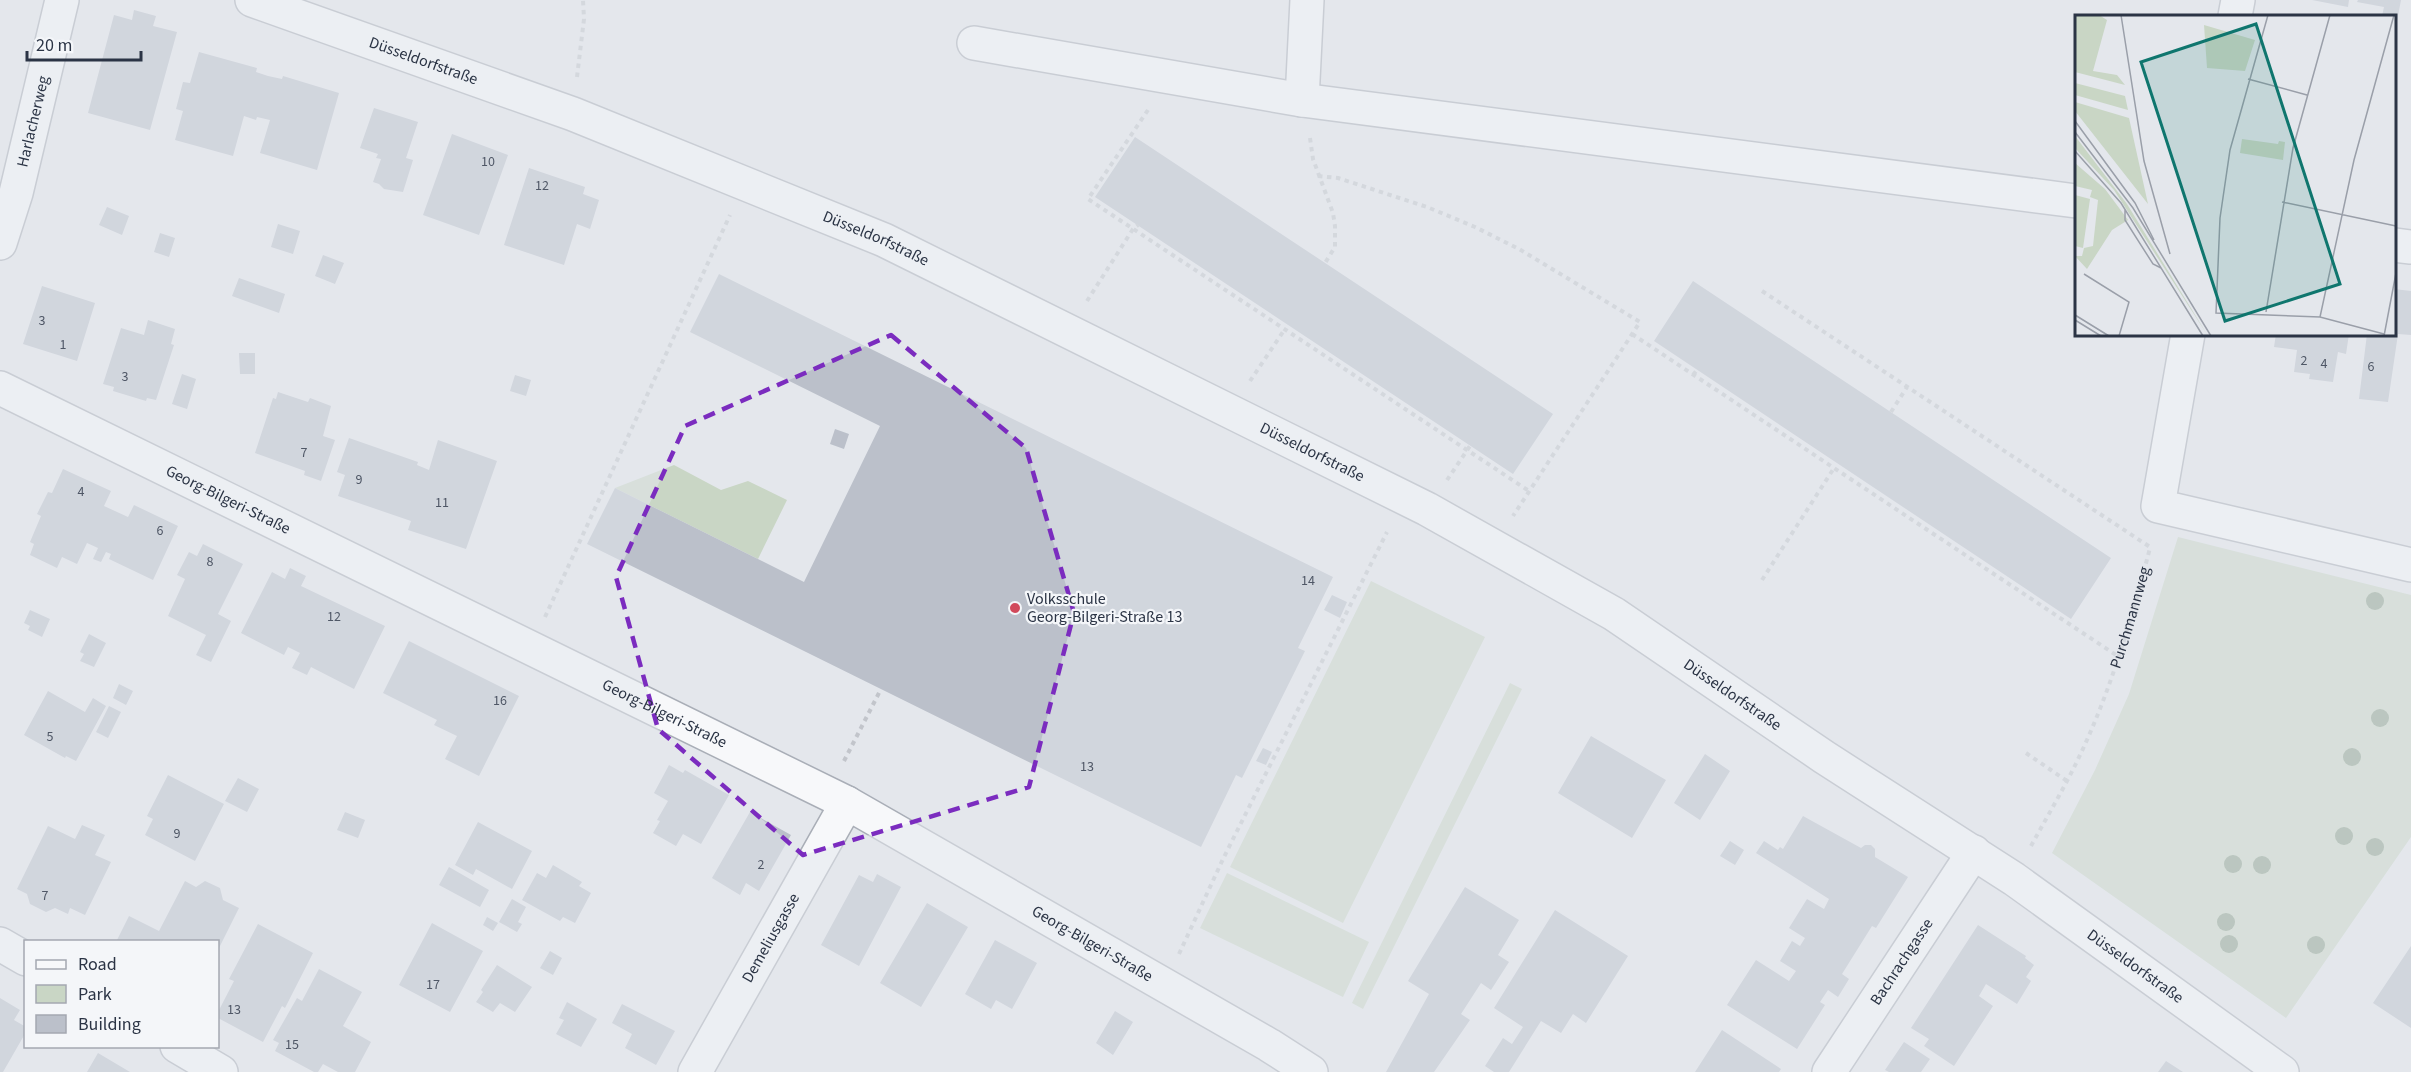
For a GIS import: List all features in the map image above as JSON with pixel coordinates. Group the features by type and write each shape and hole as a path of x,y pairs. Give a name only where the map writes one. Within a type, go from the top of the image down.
{"street":[{"name":"Harlacherweg","path":"0,243 16,193 62,0"},
{"name":"Düsseldorfstraße","path":"252,0 573,114 884,240 1427,509 1614,614 1824,757 2014,879 2282,1072"},
{"path":"1307,0 1307,101"},
{"path":"2235,15 2238,0"},
{"path":"974,43 1307,101 2075,201"},
{"path":"2396,245 2411,247"},
{"path":"2188,336 2158,506 2411,565"},
{"name":"Georg-Bilgeri-Straße","path":"0,388 847,803 1269,1045 1311,1072"},
{"name":"Demeliusgasse","path":"695,1072 847,803"},
{"name":"Bachrachgasse","path":"1829,1072 1974,852"},
{"path":"0,945 24,958"},
{"path":"179,1048 221,1072"}],"path":[{"path":"577,78 584,19 583,0"},
{"path":"1171,77 1088,199 1220,283 1285,329 1304,338 1469,448 1529,491"},
{"path":"1307,101 1309,135 1318,176 1333,213 1335,226 1335,247 1325,263"},
{"path":"1318,176 1338,178 1427,207 1519,249 1640,322 1510,520"},
{"path":"543,620 727,222"},
{"path":"1086,302 1133,229 1138,225"},
{"path":"1762,291 2150,548"},
{"path":"1248,385 1285,329"},
{"path":"1632,334 1834,468 1945,538 2119,657"},
{"path":"1693,375 1697,370"},
{"path":"1891,412 1907,387"},
{"path":"1777,430 1780,425"},
{"path":"1443,486 1469,448"},
{"path":"1762,580 1834,468"},
{"path":"1859,484 1862,480"},
{"name":"Purchmannweg","path":"2014,879 2082,752 2119,657 2150,548 2158,506"},
{"path":"1176,960 1223,859 1387,532"},
{"path":"2026,595 2030,591"},
{"path":"844,761 881,689"},
{"path":"2026,753 2067,781"}],"highlighted area":[{"path":"891,335 1026,448 1074,613 1029,787 803,855 658,729 616,577 685,426"}],"green space":[{"path":"674,465 721,490 748,481 787,500 758,559 615,488"},
{"path":"2178,537 2411,595 2411,837 2286,1018 2052,853 2095,770 2129,694"},
{"path":"1371,581 1485,637 1343,923 1230,867"},
{"path":"1510,683 1522,689 1363,1009 1352,1003"},
{"path":"1227,873 1369,942 1343,997 1200,928"}],"building":[{"path":"2312,0 2349,0 2348,7"},
{"path":"2358,0 2401,0 2397,21 2396,15 2382,15 2384,7 2357,2"},
{"path":"134,10 156,16 153,26 177,32 150,130 88,113 114,15 132,20"},
{"path":"199,52 257,68 256,72 268,76 282,79 283,76 339,93 317,170 260,153 270,120 257,117 256,120 244,116 233,156 175,140 183,111 176,109 183,82 190,83"},
{"path":"374,108 418,122 406,158 413,160 403,192 384,189 373,182 381,159 376,158 378,154 360,148"},
{"path":"452,134 508,155 479,235 423,215"},
{"path":"1135,137 1553,414 1513,474 1095,197"},
{"path":"529,168 585,187 583,194 599,200 590,229 577,224 564,265 504,245"},
{"path":"107,207 129,216 122,235 99,225"},
{"path":"278,224 300,231 293,254 271,247"},
{"path":"160,233 175,238 169,257 154,252"},
{"path":"323,255 344,263 335,284 315,276"},
{"path":"719,274 1333,577 1298,648 1305,651 1242,778 1236,775 1201,847 587,544 615,488 804,582 880,426 690,332"},
{"path":"239,278 285,294 279,313 232,296"},
{"path":"1693,281 2111,558 2071,619 1654,341"},
{"path":"42,286 95,303 77,361 23,344"},
{"path":"2396,289 2411,291 2411,335 2398,334 2388,402 2359,399 2367,336 2396,336"},
{"path":"148,320 175,329 171,344 174,345 156,400 147,398 146,401 113,391 114,387 103,384 121,328 144,335"},
{"path":"2276,336 2349,336 2346,354 2338,352 2333,382 2309,379 2310,374 2294,372 2297,350 2274,347"},
{"path":"239,353 255,353 255,374 240,374"},
{"path":"182,374 196,379 187,409 172,404"},
{"path":"515,375 531,380 526,396 510,391"},
{"path":"278,392 308,402 310,398 331,406 323,436 335,440 321,481 304,475 305,471 255,453 273,398 276,399"},
{"path":"835,429 849,434 844,449 830,444"},
{"path":"349,438 418,462 417,465 429,470 438,440 497,461 466,549 408,530 411,521 338,496 345,475 337,472"},
{"path":"63,469 111,491 104,506 128,517 134,505 178,526 153,580 109,559 111,554 106,552 101,562 93,559 98,548 87,543 77,564 62,557 57,568 30,555 34,544 30,542 41,516 37,514 48,492 52,493"},
{"path":"203,544 243,564 218,614 231,621 211,662 196,655 206,635 168,616 185,579 177,575 189,552 197,556"},
{"path":"290,568 306,576 301,586 385,626 354,689 311,667 307,675 292,668 300,653 288,647 284,655 241,633 272,572 285,579"},
{"path":"1332,595 1347,602 1340,618 1324,610"},
{"path":"30,610 50,619 42,637 28,630 30,626 24,623"},
{"path":"89,634 106,643 94,667 80,661 84,654 80,652"},
{"path":"409,641 519,696 479,776 445,759 457,736 434,725 437,720 383,693"},
{"path":"119,684 133,691 126,705 113,698"},
{"path":"48,691 85,712 93,698 106,706 76,761 66,756 65,758 24,735"},
{"path":"109,706 121,712 108,738 96,732"},
{"path":"1591,736 1666,780 1632,838 1558,793"},
{"path":"1263,748 1272,752 1266,765 1256,761"},
{"path":"1705,754 1730,771 1700,820 1674,803"},
{"path":"669,765 683,773 685,770 729,795 701,844 683,834 676,846 653,833 660,821 657,820 668,801 654,793"},
{"path":"168,775 224,804 195,861 145,835 153,819 147,816"},
{"path":"238,778 259,789 247,812 225,801"},
{"path":"345,812 365,820 358,838 337,830"},
{"path":"750,812 791,835 759,891 746,883 740,895 712,878"},
{"path":"1803,816 1861,848 1871,845 1875,849 1875,857 1908,877 1876,928 1872,926 1842,974 1849,979 1838,997 1828,990 1820,1002 1825,1005 1797,1049 1727,1005 1756,960 1789,981 1796,971 1780,961 1792,941 1800,946 1805,938 1789,928 1807,899 1824,909 1829,899 1756,853 1764,841 1778,850 1780,847 1783,849"},
{"path":"478,822 532,851 512,889 476,869 473,875 455,865"},
{"path":"82,825 105,835 95,855 111,862 85,915 70,908 68,914 55,908 46,912 30,904 27,894 17,889 48,826 75,839"},
{"path":"1730,841 1744,850 1735,865 1720,856"},
{"path":"553,865 582,882 579,886 591,893 575,923 563,917 560,921 522,900 537,873 546,878"},
{"path":"449,867 489,890 480,907 439,885"},
{"path":"877,874 901,887 859,966 821,945 859,875 873,882"},
{"path":"185,881 196,887 205,881 220,888 223,900 239,908 219,948 219,940 117,940 129,916 159,931"},
{"path":"1465,887 1519,920 1498,955 1509,962 1491,990 1481,983 1461,1014 1470,1020 1434,1072 1386,1072 1429,994 1408,981"},
{"path":"512,899 526,907 518,922 522,924 517,932 499,922"},
{"path":"927,903 968,927 921,1007 880,983"},
{"path":"1555,910 1628,956 1586,1023 1573,1014 1561,1033 1541,1021 1509,1072 1494,1072 1485,1066 1503,1038 1512,1044 1523,1027 1494,1008"},
{"path":"487,917 498,923 493,931 483,925"},
{"path":"432,923 483,951 450,1012 399,985"},
{"path":"258,924 313,953 285,1008 282,1006 263,1042 219,1019 219,1010 234,981 229,979"},
{"path":"1978,925 2026,956 2025,958 2034,965 2026,977 2031,981 2017,1004 1986,984 1979,996 1993,1006 1954,1066 1924,1046 1929,1039 1911,1028"},
{"path":"995,940 1037,963 1012,1009 996,1000 991,1009 965,994"},
{"path":"2411,946 2411,1028 2373,1003"},
{"path":"550,951 562,958 553,975 540,968"},
{"path":"497,965 532,987 515,1012 500,1003 493,1012 476,1002"},
{"path":"319,969 362,992 343,1026 371,1042 355,1072 338,1072 323,1064 318,1072 314,1072 275,1051 279,1043 273,1040 297,998 302,1001"},
{"path":"0,998 20,1010 14,1020 24,1026 24,1035 3,1072 0,1072"},
{"path":"567,1002 597,1019 581,1047 556,1034 564,1020 559,1018"},
{"path":"622,1004 675,1031 656,1065 625,1048 632,1034 612,1023"},
{"path":"1115,1011 1133,1022 1113,1055 1096,1043"},
{"path":"1722,1030 1781,1069 1779,1072 1695,1072"},
{"path":"1904,1042 1930,1059 1921,1072 1885,1070"},
{"path":"98,1053 130,1072 87,1072"},
{"path":"2166,1061 2183,1072 2158,1072"}],"place":[{"name":"Volksschule Georg-Bilgeri-Straße 13","path":"1015,608"}]}
